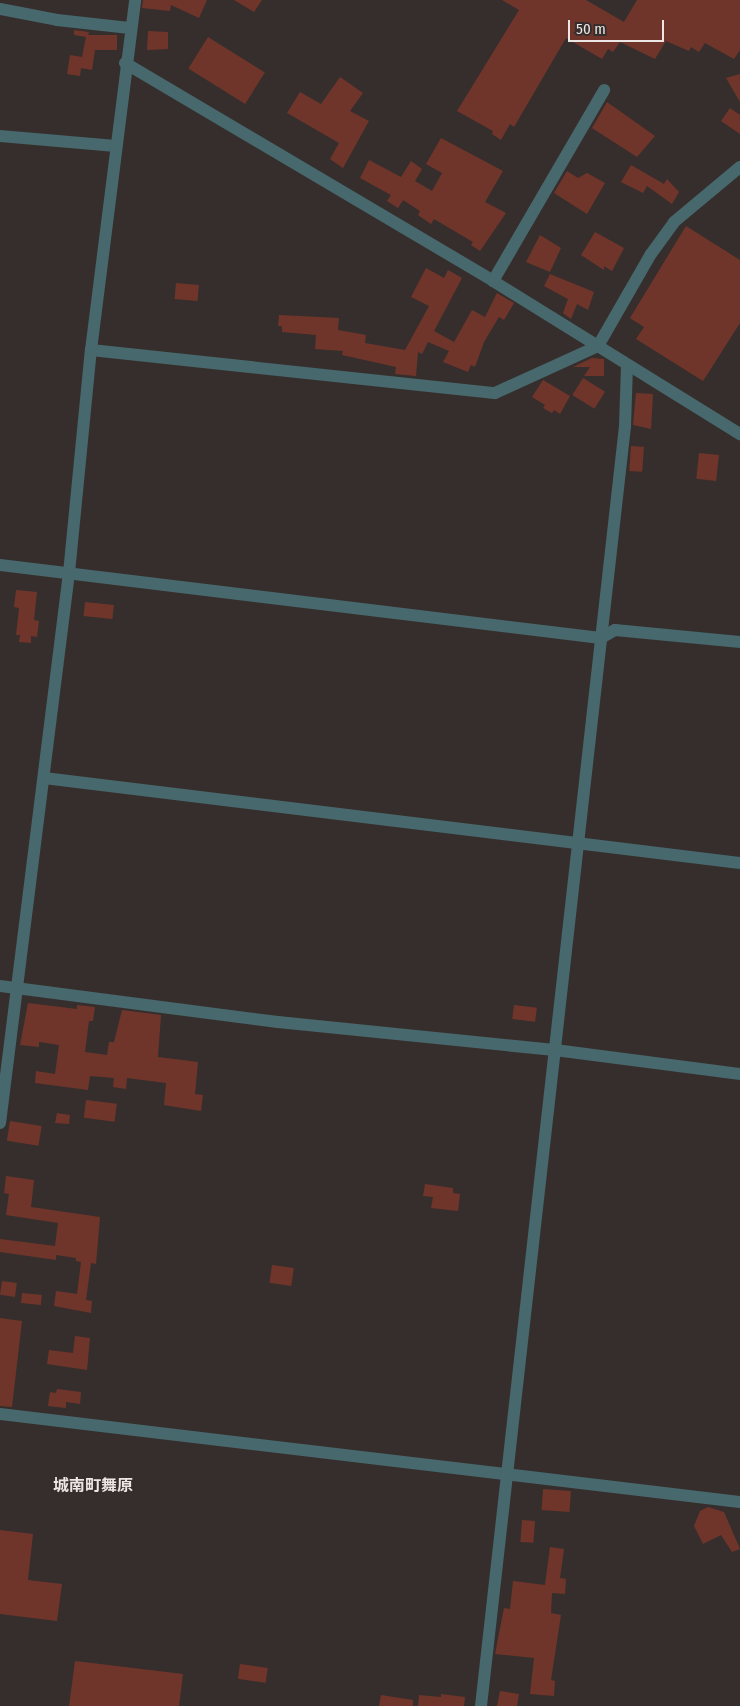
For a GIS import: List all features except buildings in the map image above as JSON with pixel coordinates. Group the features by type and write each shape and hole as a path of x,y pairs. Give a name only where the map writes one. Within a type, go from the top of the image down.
{"street":[{"path":"0,1123 69,573 125,63 135,0"},
{"path":"0,9 40,18 130,28"},
{"path":"125,63 492,281 740,434"},
{"path":"492,281 604,90"},
{"path":"0,136 116,146"},
{"path":"92,350 495,393 598,346 651,254 674,222 740,166"},
{"path":"481,1706 625,426 627,365"},
{"path":"0,565 601,638 615,630 740,642"},
{"path":"44,778 740,863"},
{"path":"0,986 278,1022 554,1050 740,1074"},
{"path":"0,1414 740,1502"}],"district":[{"name":"城南町舞原","path":"93,1486"}]}
